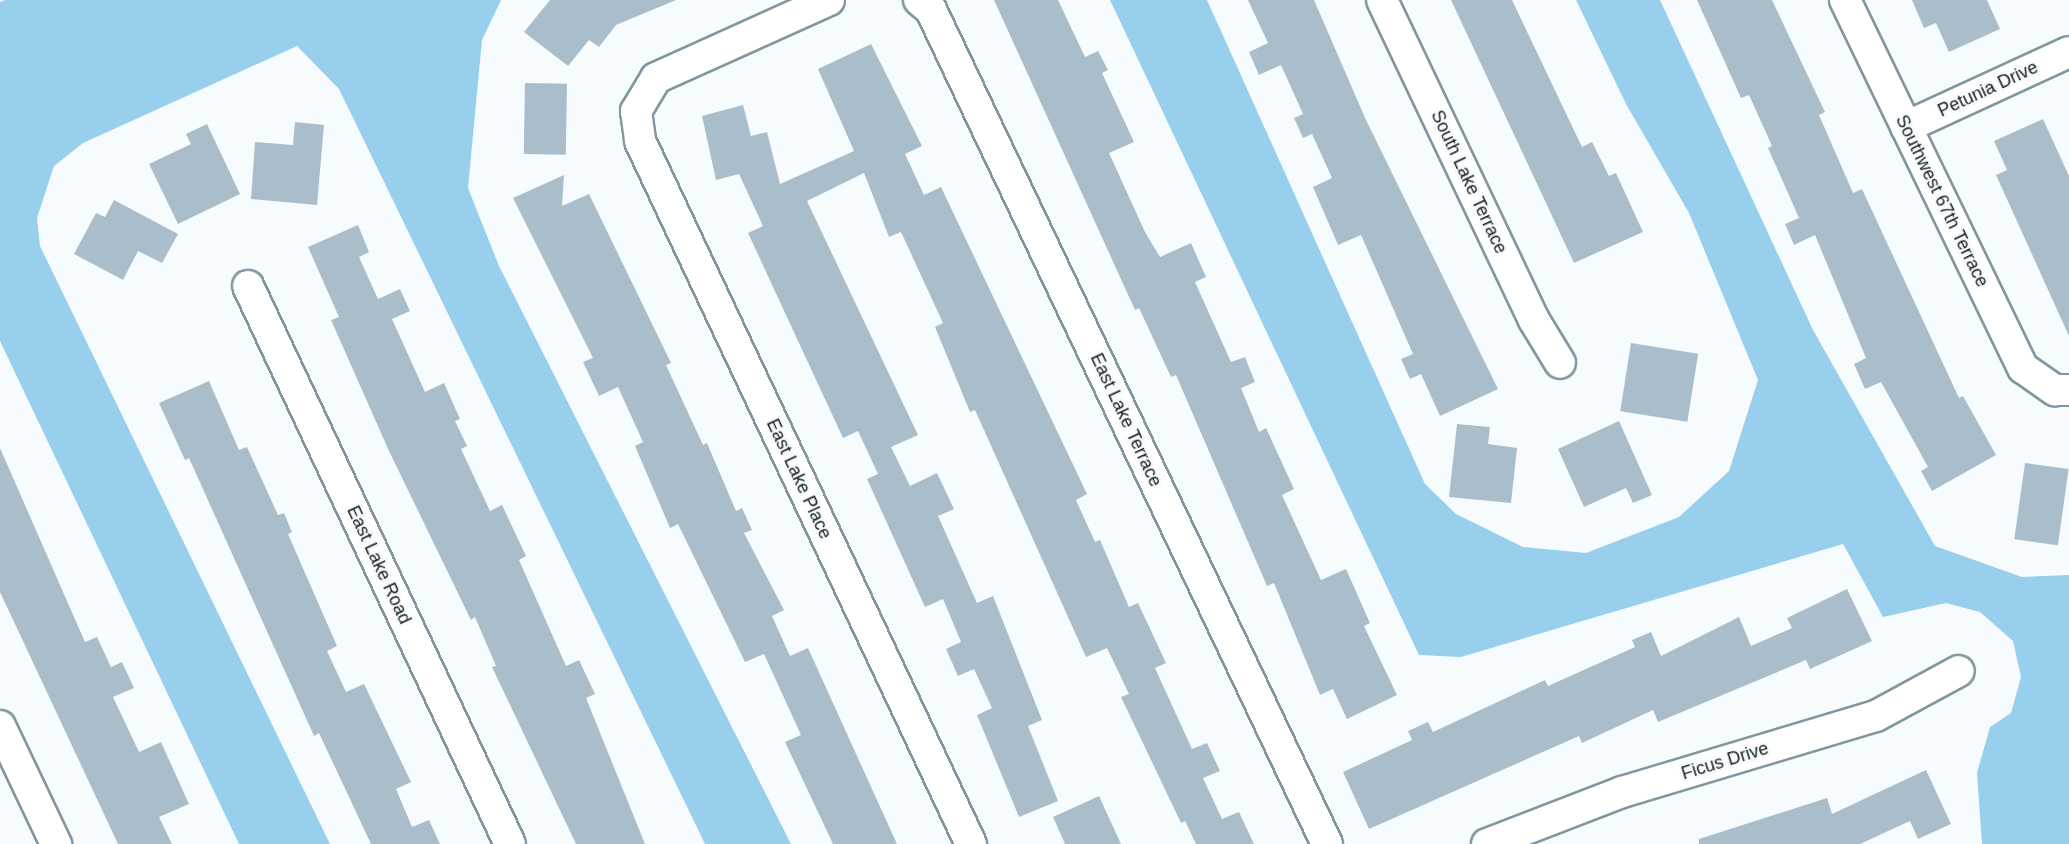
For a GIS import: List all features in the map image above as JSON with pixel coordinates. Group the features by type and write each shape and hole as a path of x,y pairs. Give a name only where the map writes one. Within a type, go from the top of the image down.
{"street":[{"name":"East Lake Place","path":"829,0 656,78 636,111 640,141 971,844"},
{"name":"East Lake Terrace","path":"919,0 937,21 1327,844"},
{"name":"South Lake Terrace","path":"1382,0 1534,320 1560,363"},
{"name":"Southwest 67th Terrace","path":"1845,0 2024,368 2062,390"},
{"name":"Petunia Drive","path":"1906,127 2069,52"},
{"name":"East Lake Road","path":"248,286 510,844"},
{"name":"Ficus Drive","path":"1487,844 1622,792 1876,716 1959,671"},
{"path":"0,726 56,844"}],"water":[{"path":"5,0 501,0 482,40 468,188 499,266 791,844 705,844 339,89 297,46 83,143 54,166 37,218 40,246 330,844 239,844 0,341 0,2"},
{"path":"1110,0 1207,0 1425,484 1456,514 1523,547 1586,553 1679,517 1729,471 1758,380 1689,213 1626,104 1576,0 1660,0 1813,330 1935,546 2022,577 2069,575 2069,844 1982,844 1977,773 1990,727 2011,713 2021,677 2013,641 1980,612 1946,603 1883,617 1843,544 1461,657 1419,655"}],"building":[{"path":"550,0 676,0 616,25 599,47 589,40 568,66 524,32"},
{"path":"994,0 1058,0 1085,57 1098,51 1108,70 1102,73 1134,142 1109,153 1145,232 1160,257 1191,243 1206,277 1195,282 1231,362 1245,357 1255,382 1241,388 1259,432 1266,428 1294,489 1282,495 1321,580 1346,569 1370,623 1364,626 1397,695 1347,719 1333,689 1320,695 1274,583 1267,586 1176,375 1171,377 1139,308 1135,310"},
{"path":"1248,0 1314,0 1366,120 1498,389 1440,416 1421,374 1410,379 1401,359 1413,354 1361,235 1338,245 1313,187 1332,178 1312,134 1303,138 1294,118 1303,114 1281,65 1259,75 1249,52 1268,43"},
{"path":"1451,0 1512,0 1582,147 1592,142 1609,176 1616,173 1643,232 1574,263"},
{"path":"1697,0 1772,0 1825,112 1819,115 1853,193 1862,189 1959,398 1963,396 1996,455 1932,491 1921,471 1928,467 1881,382 1865,389 1854,364 1866,358 1815,235 1794,245 1785,224 1799,218 1768,148 1772,146 1749,95 1741,98"},
{"path":"1912,0 1987,0 2000,29 1949,52 1936,23 1924,28"},
{"path":"871,44 922,146 905,154 924,195 941,187 1087,494 1076,500 1095,542 1100,540 1129,607 1138,603 1166,663 1155,668 1192,749 1207,743 1220,771 1203,778 1222,819 1239,812 1254,844 1196,844 1185,821 1181,823 1121,697 1129,694 1107,648 1086,657 975,410 970,412 935,327 943,323 901,232 889,237 864,173 807,201 918,435 891,447 910,486 937,473 954,509 938,516 977,603 993,596 1042,720 1028,726 1058,801 1019,817 977,715 992,708 974,669 958,676 946,649 961,642 943,599 925,607 867,479 878,474 858,431 843,438 748,233 763,226 739,174 716,180 702,116 743,105 751,136 767,132 780,184 854,151 818,69"},
{"path":"525,83 567,84 566,155 524,154"},
{"path":"2043,119 2069,176 2069,336 1996,175 2007,170 1994,141"},
{"path":"295,122 324,125 317,205 251,199 255,142 293,145"},
{"path":"207,124 240,194 178,224 149,164 191,144 186,134"},
{"path":"564,175 562,206 589,194 671,363 666,365 703,445 707,443 736,511 742,508 752,530 744,533 784,610 772,616 790,656 808,648 897,844 833,844 785,742 801,735 764,654 745,662 678,524 670,528 635,446 643,442 618,387 599,396 583,362 593,358 513,198"},
{"path":"114,200 178,234 162,263 138,251 123,280 74,254 96,213 105,217"},
{"path":"358,225 369,252 359,257 378,299 400,289 410,311 392,319 425,392 444,383 460,419 455,421 467,446 461,449 490,511 502,505 526,556 519,560 566,666 579,660 595,694 586,698 645,844 576,844 492,667 496,666 475,617 471,620 389,451 331,320 339,317 308,247"},
{"path":"1631,343 1698,354 1687,422 1620,411"},
{"path":"209,381 239,450 247,447 278,515 284,513 292,532 288,534 337,646 327,651 346,692 364,684 411,782 396,789 412,827 429,820 440,844 371,844 319,733 314,736 189,458 185,460 159,403"},
{"path":"1619,421 1652,495 1633,503 1626,488 1584,507 1558,449"},
{"path":"1457,424 1490,427 1488,444 1517,448 1511,503 1449,497"},
{"path":"0,448 85,642 97,637 111,667 122,662 134,688 113,697 139,752 161,742 189,804 159,817 172,844 118,844 0,592"},
{"path":"2025,463 2069,469 2058,545 2014,539"},
{"path":"1847,589 1872,641 1810,669 1806,660 1658,722 1653,710 1582,743 1579,736 1369,829 1343,772 1412,740 1408,731 1428,722 1433,732 1545,680 1548,686 1635,647 1632,640 1651,632 1661,656 1739,617 1751,646 1792,628 1787,618"},
{"path":"1926,770 1951,824 1918,839 1910,821 1860,844 1699,844 1699,839 1827,798 1832,814"},
{"path":"1099,796 1121,844 1065,844 1053,817"}]}
